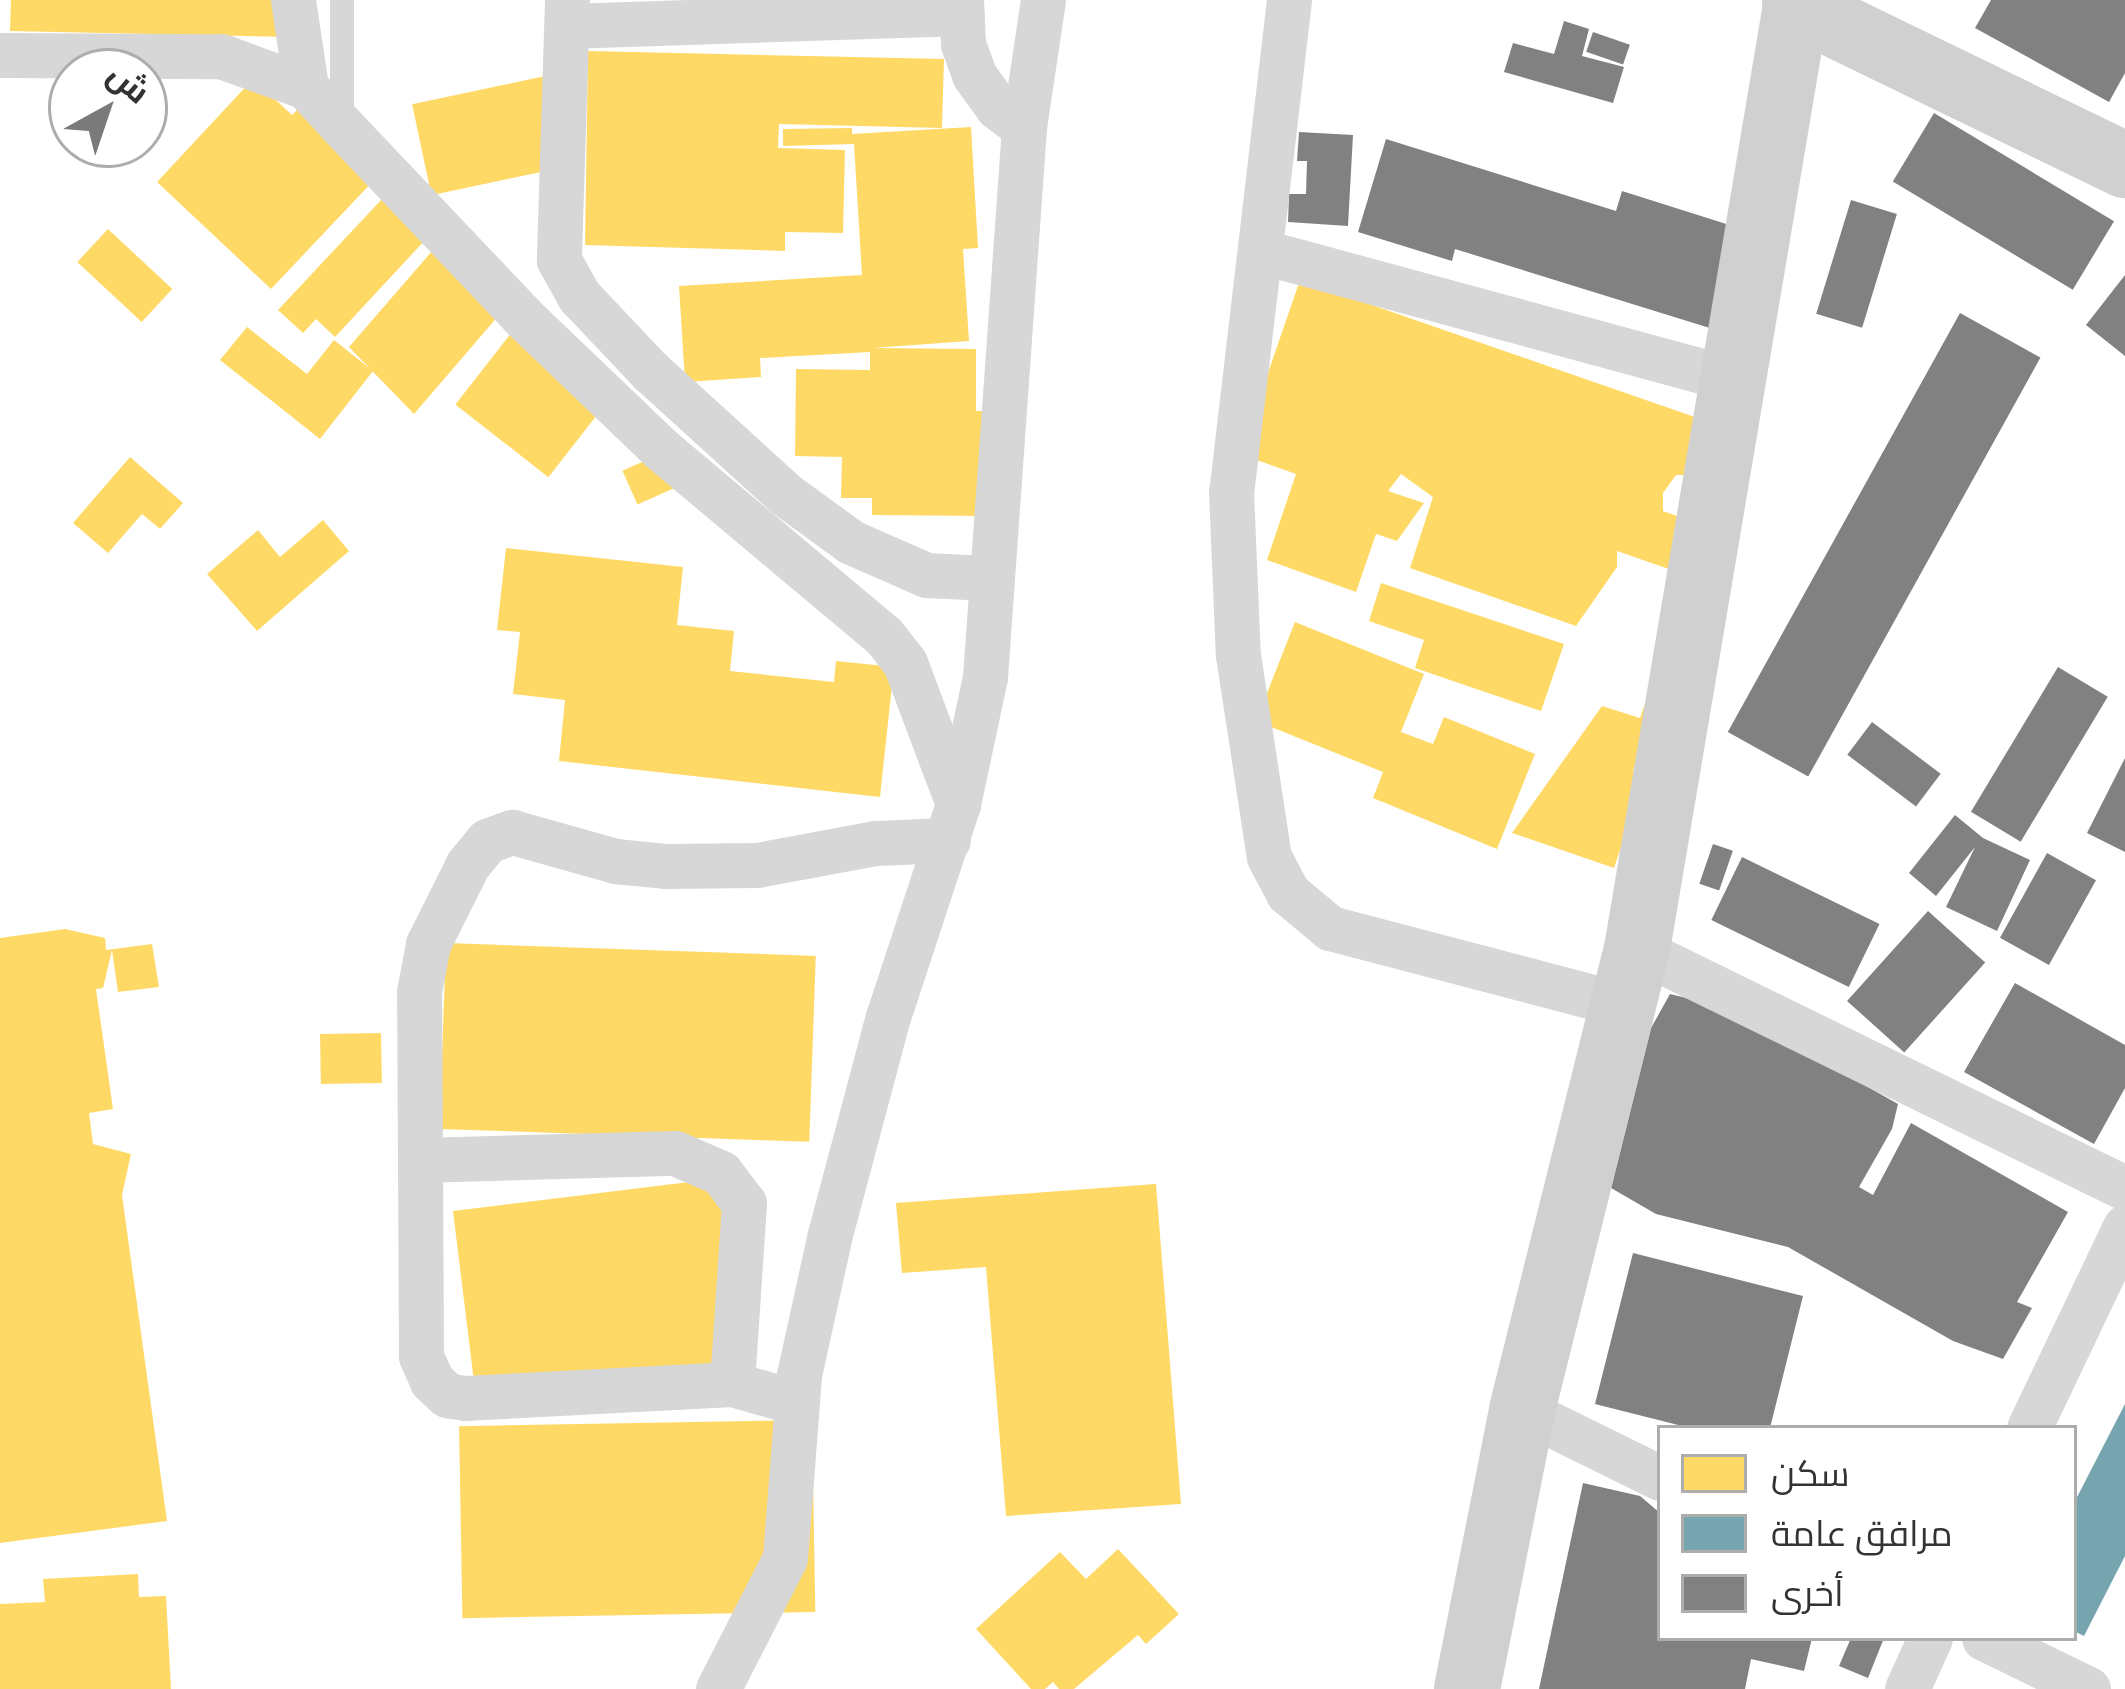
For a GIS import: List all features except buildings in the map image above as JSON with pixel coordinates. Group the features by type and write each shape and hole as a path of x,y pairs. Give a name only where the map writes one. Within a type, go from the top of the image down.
{"street":[{"path":"293,0 306,87"},
{"path":"718,1689 785,1558 795,1402 829,1238 888,1017 953,822 985,677 988,578 1024,127 1043,0"},
{"path":"1289,0 1231,491 1238,655 1269,857 1288,893 1330,928 1630,977 2125,1188"},
{"path":"1467,1689 1522,1410 1630,977 1792,2 2118,146"},
{"path":"988,578 926,575 851,542 751,464 650,371 579,296 559,260 567,13 962,6 963,44 974,75 997,107 1024,127"},
{"path":"0,55 221,56 306,87 522,316 661,449 884,636 905,663 953,822"},
{"path":"1260,251 1732,379"},
{"path":"795,1402 732,1384 447,1395 421,1356 419,992 428,944 468,864 487,841 512,832 616,860 664,866 757,865 890,842 953,822"},
{"path":"420,1160 676,1153 722,1173 744,1202 732,1384"},
{"path":"2031,1425 2125,1227"},
{"path":"1522,1410 1657,1477"},
{"path":"1907,1689 1929,1641"},
{"path":"1990,1641 2088,1689"}],"lane":[{"path":"342,0 342,126"}]}
